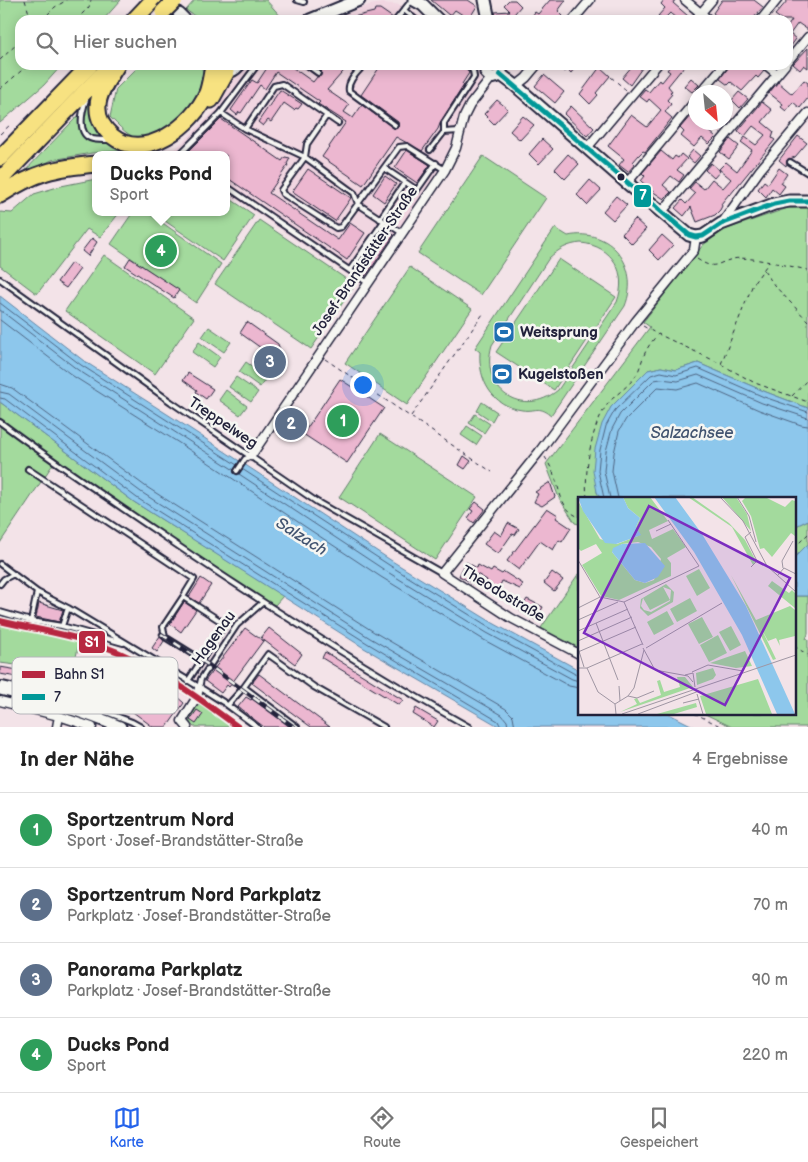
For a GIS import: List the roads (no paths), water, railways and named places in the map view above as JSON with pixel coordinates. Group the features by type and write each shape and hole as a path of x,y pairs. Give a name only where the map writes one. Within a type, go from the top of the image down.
{"highway":[{"path":"139,15 151,2"},
{"path":"164,15 180,11"},
{"path":"0,158 85,70"},
{"path":"0,180 107,70"},
{"path":"114,70 100,96 98,106 99,118 104,127 119,141 129,146 142,146 161,140 171,134 204,99 220,70"},
{"path":"153,151 168,144 198,118 210,102 221,70"},
{"path":"0,195 19,183 41,173 54,169 92,164"}],"street":[{"path":"322,15 359,0"},
{"path":"413,0 423,5 433,15"},
{"path":"485,0 488,15"},
{"path":"577,15 590,0"},
{"path":"685,0 696,15"},
{"path":"700,15 712,0"},
{"path":"765,15 777,0"},
{"path":"793,55 808,37"},
{"name":"Josef-Brandstätter-Straße","path":"251,456 445,170 454,153 459,131 470,105 490,70"},
{"path":"492,70 516,86 627,184 689,235 696,238 710,233 721,224 760,170 808,112"},
{"path":"516,86 533,70"},
{"path":"587,148 653,70"},
{"path":"707,85 720,70"},
{"path":"772,70 777,74"},
{"path":"662,213 781,70"},
{"path":"627,184 688,110"},
{"path":"721,224 774,204 789,201 808,201"},
{"name":"Theodostraße","path":"578,653 511,618 442,573 539,452 636,322 694,250 696,238"},
{"name":"Hagenau","path":"183,725 198,697 199,688"},
{"path":"51,714 92,727"},
{"path":"89,714 120,727"},
{"path":"58,726 59,716"}],"lane":[{"path":"297,0 304,2"},
{"path":"400,15 413,0"},
{"path":"404,10 410,15"},
{"path":"183,151 221,113 253,70"},
{"path":"360,70 350,81 349,91 352,95 395,124"},
{"path":"430,150 444,132 444,123 474,77 472,70"},
{"path":"245,129 274,86 282,84 338,123"},
{"path":"89,88 82,117 84,131 93,139 119,141"},
{"path":"221,113 245,129 305,157 354,193 358,204 402,233"},
{"path":"327,115 307,144 305,157 281,190 283,194 336,228 341,227 399,147 407,146 445,170"},
{"path":"444,132 459,131"},
{"path":"790,162 808,173"},
{"path":"384,168 417,190 436,163"},
{"path":"350,270 405,182"},
{"path":"230,189 368,282"},
{"name":"Treppelweg","path":"0,279 171,402 317,502 442,573"},
{"path":"0,422 107,499 262,603 414,696 469,727"},
{"path":"237,471 245,459 251,456"},
{"path":"28,469 194,579 163,627 166,636 202,660"},
{"path":"0,564 37,592 68,608 149,657"},
{"path":"0,584 4,579 14,574"},
{"path":"31,621 37,592"},
{"path":"183,596 225,624 188,681"},
{"name":"Hagenau","path":"199,688 201,678 237,625 262,603"},
{"path":"62,626 68,608"},
{"path":"0,612 128,644"},
{"path":"228,705 268,654 314,687 384,727"},
{"path":"178,675 228,705 256,727"},
{"path":"244,687 296,727"},
{"path":"111,714 140,727"}],"water":[{"name":"Salzach","path":"0,296 84,361 392,561 493,623 578,669 578,714 669,714 695,727 500,727 364,648 134,502 0,402"},
{"name":"Salzachsee","path":"698,363 808,408 808,520 796,526 796,497 600,497 593,471 595,449 602,424 611,407 648,370 661,367 676,370"},
{"path":"808,544 808,596 796,596 796,556"}],"railway":[{"path":"161,634 210,666 294,727"}],"rail line":[{"name":"S1","path":"0,621 76,638 100,645 129,657"},
{"name":"S1","path":"178,685 238,727"}],"place":[{"name":"Ducks Pond","path":"161,251"},
{"name":"Weitsprung","path":"504,332"},
{"name":"Panorama Parkplatz","path":"270,362"},
{"name":"Kugelstoßen","path":"502,374"},
{"name":"Sportzentrum Nord","path":"343,421"},
{"name":"Sportzentrum Nord Parkplatz","path":"291,424"}]}
